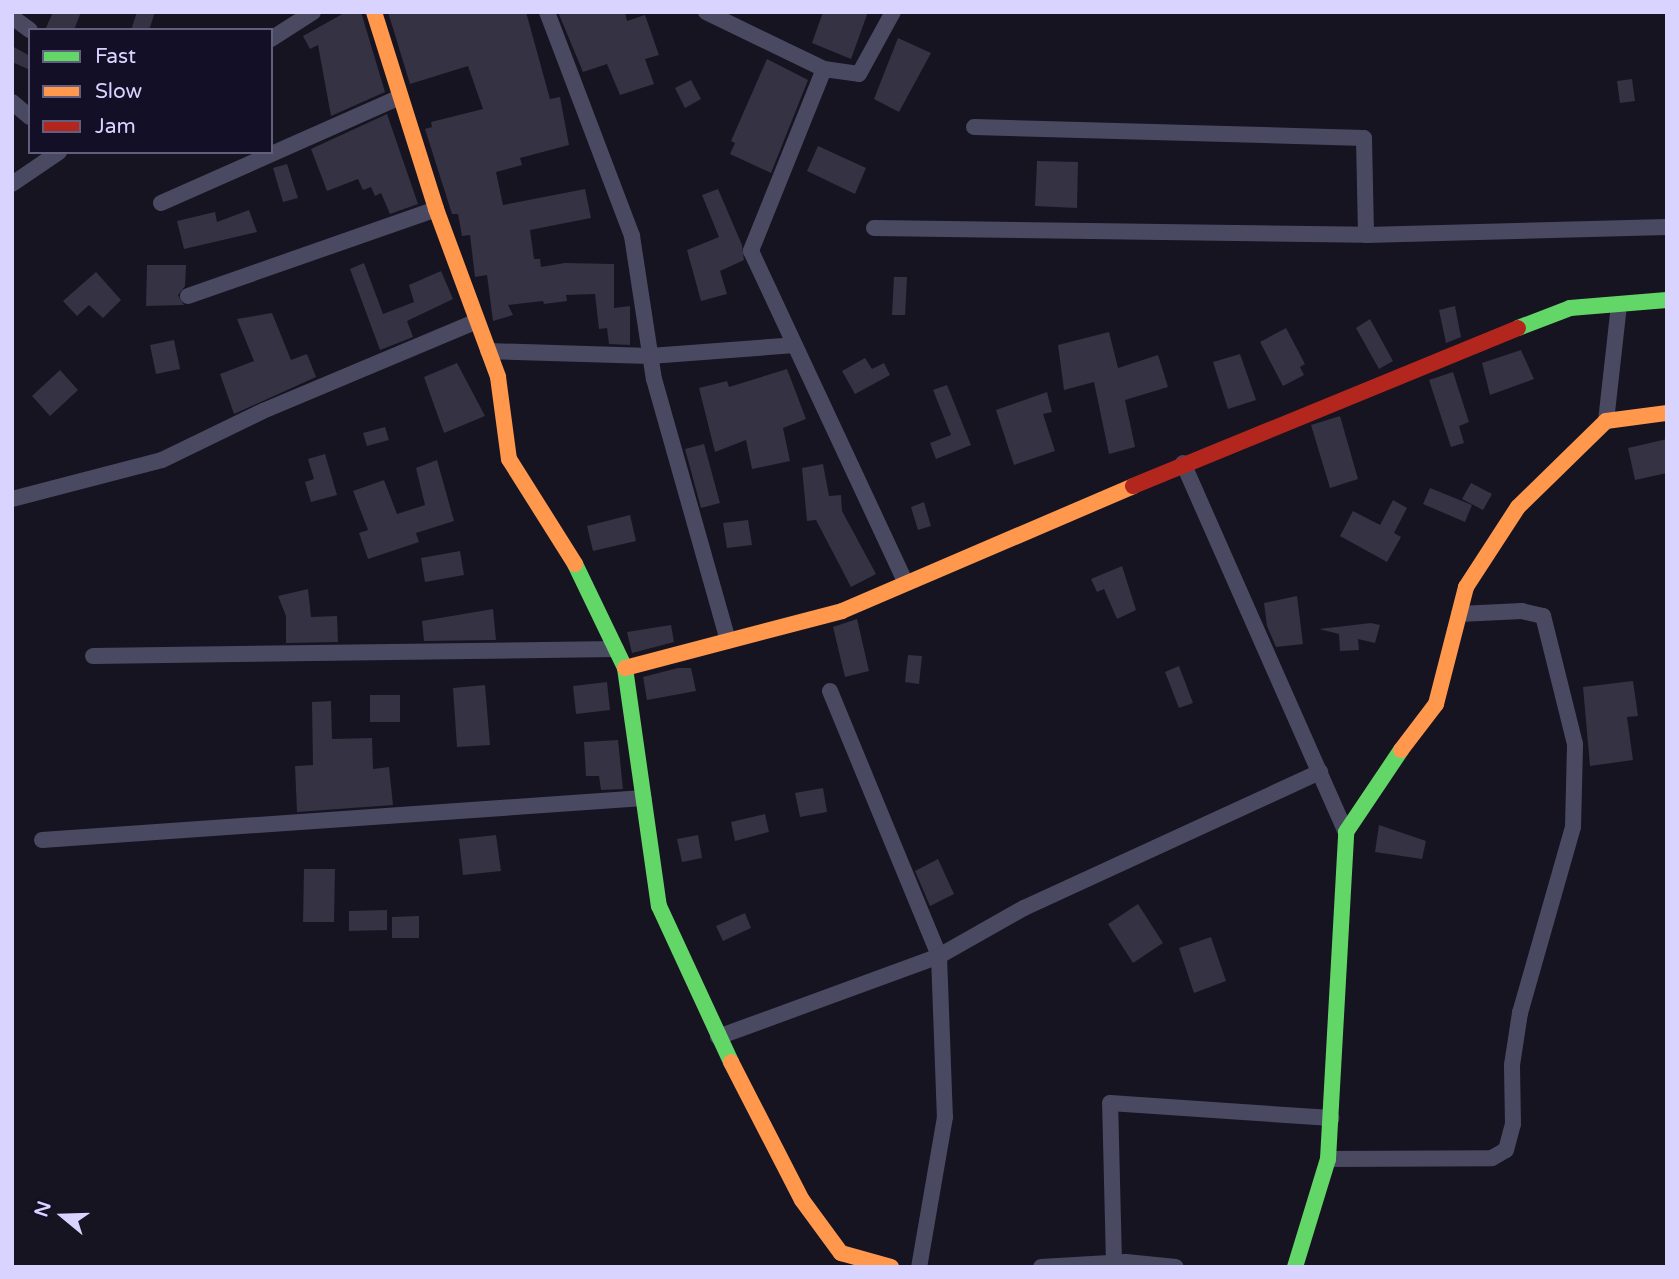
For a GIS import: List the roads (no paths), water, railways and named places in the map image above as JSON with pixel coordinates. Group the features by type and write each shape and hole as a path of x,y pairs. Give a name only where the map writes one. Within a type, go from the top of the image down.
{"street":[{"path":"273,38 313,12"},
{"path":"374,12 436,209 498,377 509,460 575,564 625,668 659,906 719,1037 802,1200 841,1253 891,1267"},
{"path":"548,12 632,236 650,356 728,641"},
{"path":"705,12 824,69 859,74 893,12"},
{"path":"12,17 28,29"},
{"path":"824,69 751,251 905,582"},
{"path":"162,204 400,97"},
{"path":"12,102 28,115"},
{"path":"974,127 1364,138 1366,235"},
{"path":"12,184 55,154"},
{"path":"188,296 436,209"},
{"path":"874,228 1366,235 1667,228"},
{"path":"625,668 842,611 1183,463 1570,308 1667,300"},
{"path":"1606,421 1619,306"},
{"path":"12,499 162,460 262,411 477,321"},
{"path":"488,351 650,356 795,345"},
{"path":"1346,832 1378,778 1436,704 1466,587 1518,507 1606,421 1667,413"},
{"path":"1183,463 1346,832 1328,1160 1295,1267"},
{"path":"1328,1160 1386,1156 1492,1158 1506,1150 1513,1124 1512,1065 1520,1013 1573,827 1575,744 1543,616 1522,611 1458,614"},
{"path":"93,656 616,649"},
{"path":"830,691 939,956 945,1117 919,1267"},
{"path":"719,1037 939,956 1024,908 1320,772"},
{"path":"42,840 643,798"},
{"path":"1121,1264 1110,1102 1331,1118"},
{"path":"1041,1267 1121,1264 1176,1267"}]}
